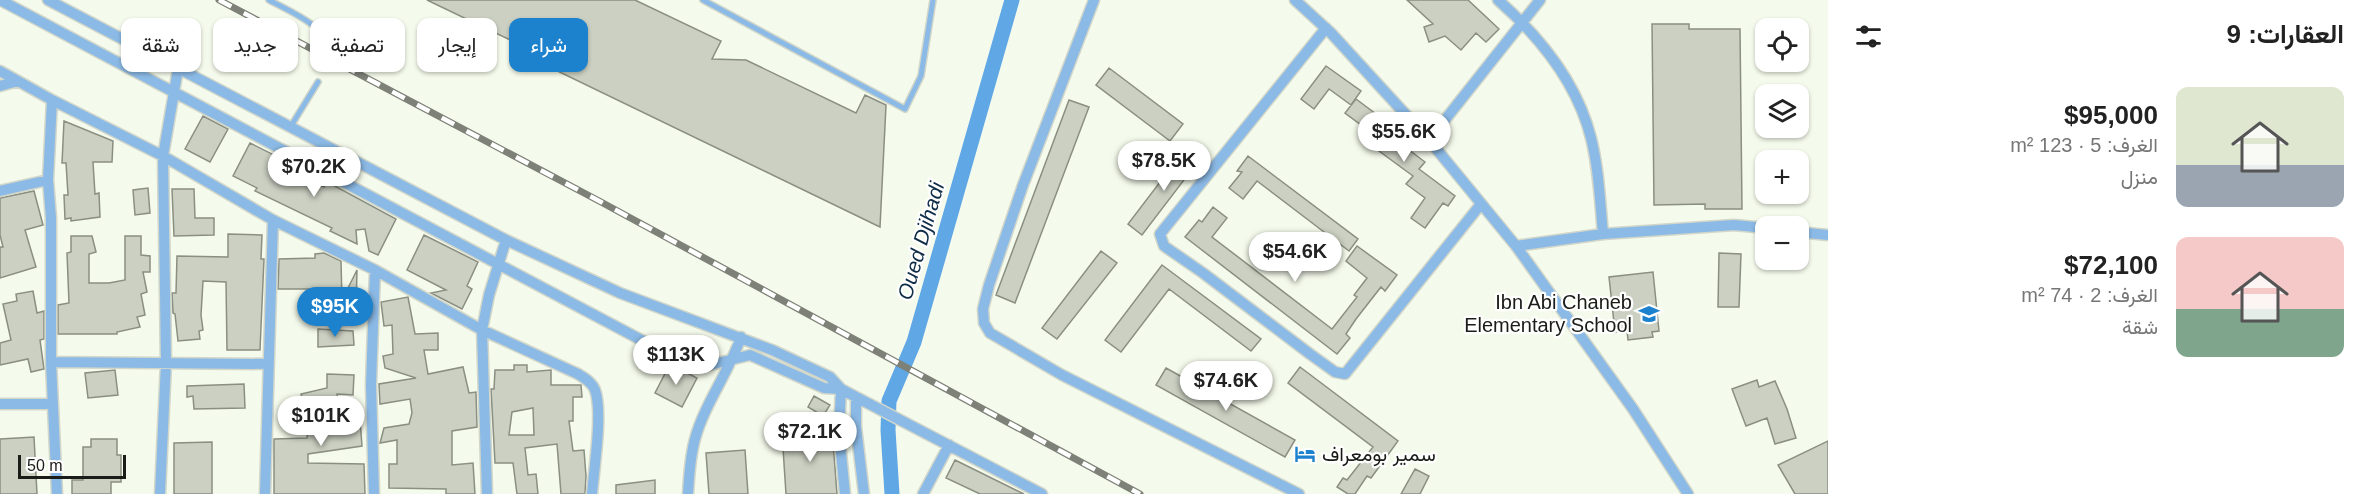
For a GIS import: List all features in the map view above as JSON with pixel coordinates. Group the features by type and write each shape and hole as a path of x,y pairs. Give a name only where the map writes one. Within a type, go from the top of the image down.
{"street":[{"path":"0,0 681,361 710,365 733,358 756,356 824,388 841,389"},
{"path":"48,0 121,39"},
{"path":"1094,0 1015,207 989,285 983,309 984,323 990,333 1062,375 1299,494"},
{"path":"1295,0 1326,28 1429,140 1516,246 1633,409 1688,494"},
{"path":"1498,0 1523,22 1542,44 1561,70 1578,103 1591,138 1599,187 1603,234"},
{"path":"1429,140 1540,0"},
{"path":"1326,28 1160,234 1164,246 1326,366 1335,372 1345,374 1481,204"},
{"path":"0,71 163,156 273,220 375,270 482,330 578,374 591,383 597,398 592,494"},
{"path":"160,494 166,363 163,156 177,72"},
{"path":"184,72 506,240 620,293 741,337 830,377 841,389 1042,494"},
{"path":"0,86 18,81"},
{"path":"52,100 48,180 51,218 52,404 57,494"},
{"path":"0,191 48,180"},
{"path":"265,494 273,220"},
{"path":"1516,246 1603,234 1734,225 1755,227"},
{"path":"1809,233 1828,235"},
{"path":"486,494 482,330 497,264 506,240"},
{"path":"374,494 371,385 375,270"},
{"path":"688,494 690,462 696,436 741,337"},
{"path":"51,362 269,364"},
{"path":"841,389 839,432 845,494"},
{"path":"856,397 856,427 864,494"},
{"path":"0,404 52,404"},
{"path":"923,494 950,445"}],"lane":[{"path":"269,0 310,24"},
{"path":"702,0 905,109 921,75 933,0"},
{"path":"291,126 318,82"}],"building":[{"path":"427,0 635,0 721,41 712,59 746,60 856,113 865,95 886,105 880,227 560,72 588,72 588,18 509,18 509,39 497,34 497,18 465,18"},
{"path":"1407,0 1468,0 1499,29 1486,42 1476,33 1461,50 1445,36 1429,42 1424,27 1433,24"},
{"path":"1652,24 1689,24 1689,29 1740,29 1742,209 1705,209 1705,204 1654,205"},
{"path":"1326,66 1361,91 1351,105 1329,89 1314,109 1301,99"},
{"path":"1109,68 1183,124 1170,141 1096,85"},
{"path":"1356,99 1392,126 1387,133 1425,162 1419,169 1455,196 1448,206 1443,203 1425,228 1411,218 1425,198 1406,184 1413,176 1375,148 1381,140 1345,113"},
{"path":"1069,100 1089,107 1015,303 996,295"},
{"path":"203,116 228,129 210,162 185,149"},
{"path":"64,121 113,141 112,162 93,162 95,194 99,193 100,217 71,221 71,218 65,219 64,195 68,195 66,163 62,163"},
{"path":"250,143 298,167 294,174 324,187 327,182 396,219 378,255 369,251 365,229 356,230 357,244 330,231 332,228 255,191 257,188 233,176"},
{"path":"1186,148 1200,159 1142,235 1128,224"},
{"path":"1248,156 1358,239 1349,251 1257,181 1243,199 1229,188 1242,172 1237,171"},
{"path":"148,188 150,213 135,215 133,190"},
{"path":"172,189 194,189 195,218 214,218 214,235 174,236"},
{"path":"34,191 43,225 25,230 36,267 0,278 0,247 3,247 0,235 0,198"},
{"path":"1213,207 1227,218 1212,237 1332,329 1357,297 1354,295 1367,278 1346,261 1357,246 1397,275 1385,291 1381,287 1356,319 1346,334 1350,338 1337,354 1185,237 1199,220 1202,222"},
{"path":"228,234 262,235 261,259 264,259 260,350 227,350 226,282 203,281 201,315 203,330 199,331 200,339 178,341 172,293 176,293 177,256 228,257"},
{"path":"424,235 478,262 467,286 472,289 462,309 431,293 446,290 407,270"},
{"path":"71,236 92,236 96,252 89,254 89,283 109,283 125,280 125,236 141,236 141,255 150,256 150,272 143,272 147,292 141,294 145,315 137,317 140,327 117,332 117,334 58,334 58,305 69,303 67,253 71,252"},
{"path":"1101,251 1117,263 1057,339 1042,328"},
{"path":"324,253 341,261 342,300 357,270 356,309 324,310 323,292 316,292 316,289 278,289 279,259 315,258 315,254"},
{"path":"1719,253 1741,254 1739,307 1718,307"},
{"path":"1162,265 1261,339 1251,351 1169,289 1121,352 1105,340"},
{"path":"1653,272 1659,331 1652,332 1653,337 1628,340 1627,331 1615,332 1609,277"},
{"path":"33,291 37,313 44,311 44,339 40,340 44,369 31,372 28,359 0,365 0,343 11,340 3,304 17,301 16,294"},
{"path":"408,297 415,334 438,333 438,350 424,350 428,374 463,367 469,393 476,392 477,427 452,431 452,465 473,463 475,494 446,494 446,489 389,488 389,464 397,464 397,440 380,443 384,428 409,424 412,413 410,399 380,404 379,384 416,378 385,368 383,356 393,354 392,325 384,326 381,302"},
{"path":"318,329 353,331 354,345 318,347"},
{"path":"700,336 714,343 708,355 694,349"},
{"path":"670,364 697,378 682,407 655,393"},
{"path":"514,365 527,365 527,372 551,370 551,385 581,385 582,397 573,397 573,421 569,421 573,451 584,450 585,494 561,494 557,444 525,448 528,475 536,474 538,494 517,494 513,463 495,463 491,389 494,389 495,370 514,370","holes":["533,408 534,435 509,435 512,412"]},
{"path":"1300,367 1398,441 1371,478 1367,476 1355,494 1348,494 1337,487 1343,478 1347,480 1373,447 1288,383"},
{"path":"1166,368 1295,440 1285,457 1156,385"},
{"path":"115,370 118,395 88,398 85,373"},
{"path":"327,374 354,375 353,395 337,394 340,420 360,419 362,446 308,454 308,463 364,464 365,494 274,494 274,439 307,438 308,425 301,394 327,388"},
{"path":"1757,380 1759,387 1775,381 1796,438 1775,444 1767,418 1746,426 1732,389"},
{"path":"244,384 245,408 194,409 193,396 187,397 187,386"},
{"path":"814,396 830,405 823,416 808,407"},
{"path":"832,429 837,494 786,494 782,433"},
{"path":"34,437 37,494 0,494 0,439"},
{"path":"91,439 117,439 117,455 121,455 121,482 111,482 111,494 72,494 72,480 83,480 83,447 91,447"},
{"path":"1828,441 1828,494 1795,494 1778,465"},
{"path":"212,442 212,494 174,494 174,443"},
{"path":"745,450 748,494 709,494 706,453"},
{"path":"955,460 1024,494 980,494 946,478"},
{"path":"1415,469 1429,476 1420,494 1401,494"},
{"path":"655,480 655,494 616,494 616,485"}],"waterway":[{"name":"Oued Djihadi","path":"892,494 888,430 889,401 914,342 1012,0"}],"railway":[{"path":"219,0 601,202 1140,494"}],"place":[{"name":"Ibn Abi Chaneb Elementary School","path":"1649,314"},
{"name":"سمير بومعراف","path":"1305,454"}]}
